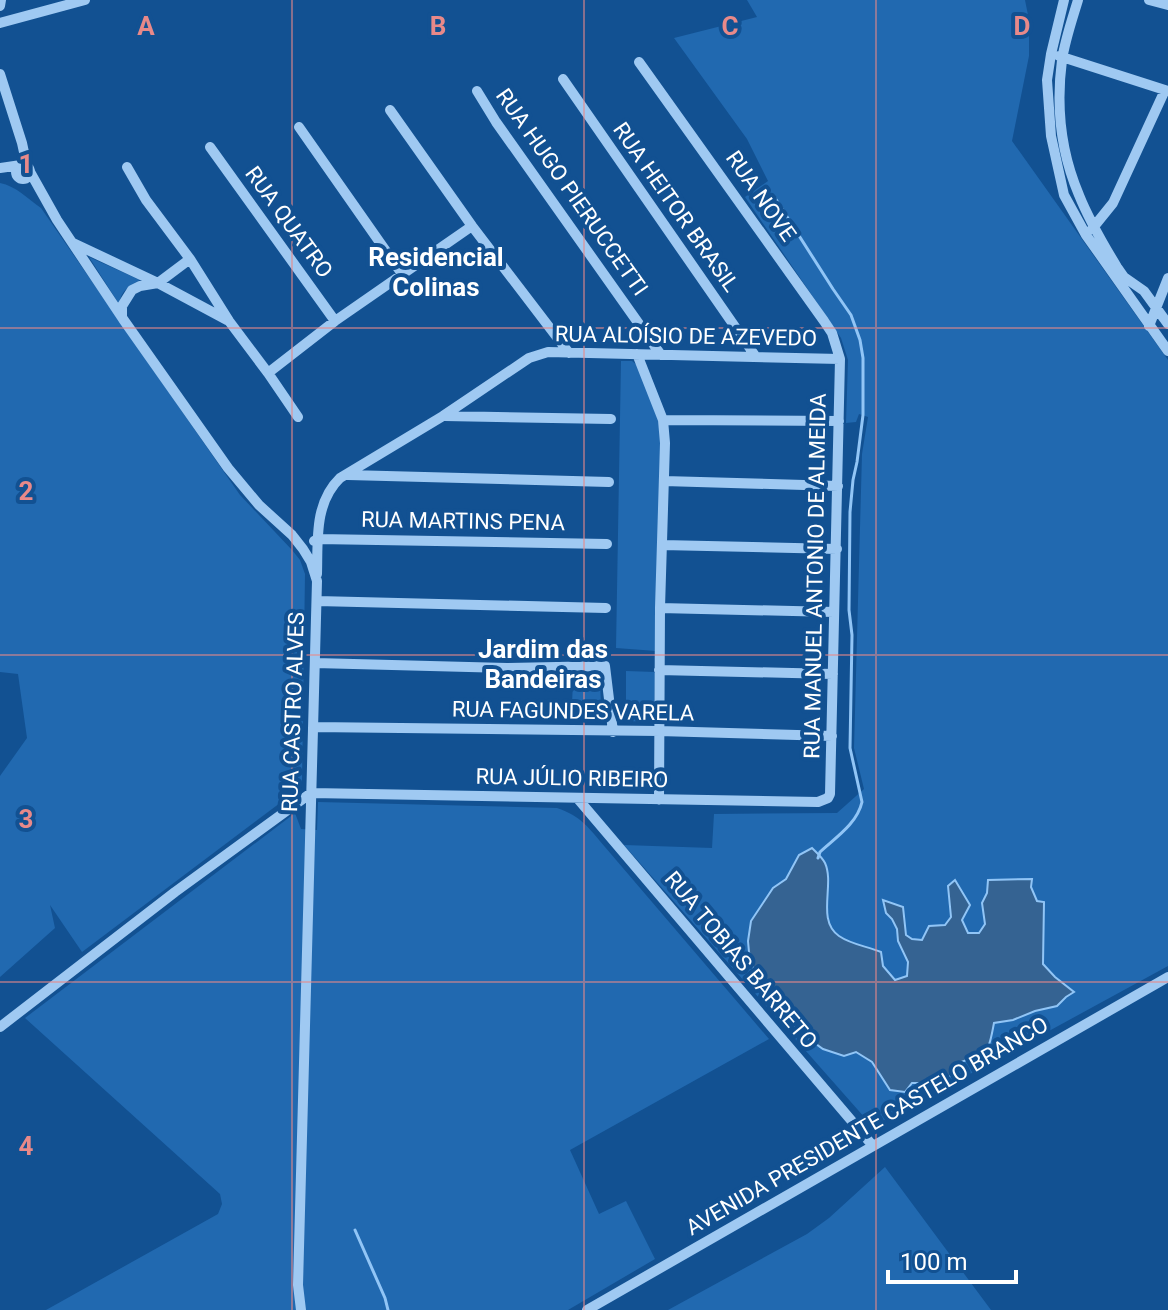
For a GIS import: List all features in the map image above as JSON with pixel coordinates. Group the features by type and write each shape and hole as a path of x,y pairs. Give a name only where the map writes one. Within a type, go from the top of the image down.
{"street":[{"path":"0,6 1,0"},
{"path":"0,23 82,0"},
{"path":"1064,0 1047,80 1064,195 1124,277 1144,291 1168,324"},
{"path":"1056,135 1062,57 1078,0"},
{"path":"1149,0 1168,5"},
{"path":"1051,54 1166,90 1113,203 1090,231"},
{"name":"RUA NOVE","path":"639,62 824,321 832,333 840,359"},
{"name":"RUA CASTRO ALVES","path":"0,74 22,143 26,167 72,243 228,468 303,549 317,581 298,1285 301,1310"},
{"name":"RUA HEITOR BRASIL","path":"563,79 756,357"},
{"name":"RUA HUGO PIERUCCETTI","path":"477,91 661,355"},
{"path":"390,110 472,226 569,353"},
{"path":"299,127 402,274"},
{"name":"RUA QUATRO","path":"210,147 335,321"},
{"path":"0,170 26,167"},
{"path":"19,178 16,169 26,167"},
{"path":"127,167 146,200 298,417"},
{"path":"0,170 19,178"},
{"name":"RUA CASTRO ALVES","path":"19,178 47,203"},
{"path":"268,373 335,321 472,226"},
{"path":"1090,231 1168,351"},
{"path":"72,243 158,283 229,321"},
{"path":"123,319 122,306 132,290 158,283 190,259"},
{"path":"1149,326 1168,278"},
{"name":"RUA ALOÍSIO DE AZEVEDO","path":"317,581 320,516 332,486 529,358 548,352 840,359"},
{"path":"637,354 663,420 665,443 659,800"},
{"name":"RUA MANUEL ANTONIO DE ALMEIDA","path":"830,794 840,359"},
{"path":"443,416 611,419"},
{"path":"663,420 839,421"},
{"path":"346,475 609,482"},
{"path":"664,481 838,486"},
{"path":"303,549 318,539"},
{"name":"RUA MARTINS PENA","path":"318,539 607,544"},
{"path":"662,545 837,549"},
{"path":"317,601 606,608"},
{"path":"660,608 834,612"},
{"path":"315,663 507,668 605,666 613,732"},
{"path":"659,670 833,674"},
{"name":"RUA FAGUNDES VARELA","path":"313,727 832,736"},
{"path":"0,1027 175,892 311,793"},
{"name":"RUA JÚLIO RIBEIRO","path":"311,793 818,802 830,794"},
{"name":"RUA TOBIAS BARRETO","path":"578,799 873,1146"},
{"name":"AVENIDA PRESIDENTE CASTELO BRANCO","path":"587,1310 1168,977"}],"shaded area":[{"path":"747,0 1025,0 1029,20 1029,56 1012,141 1168,360 1168,966 873,1127 624,845 712,848 714,814 837,813 864,789 854,748 862,454 868,417 859,414 856,422 846,423 848,360 841,338 745,197 768,181 747,139 674,38 757,17"},
{"path":"0,183 17,190 41,208 240,495 292,550 305,574 302,781 288,797 82,952 50,905 55,928 0,977 0,776 27,738 18,674 0,672"},
{"path":"89,257 140,280 126,289 119,304"},
{"path":"621,361 632,361 638,366 657,413 662,435 656,651 616,648"},
{"path":"626,671 655,672 654,722 626,721"},
{"path":"573,682 600,683 601,704 572,703"},
{"path":"318,802 557,808 572,815 594,834 769,1039 570,1150 599,1214 626,1201 655,1259 568,1310 46,1310 218,1214 222,1204 220,1194 25,1018 295,813 301,829 317,830"},
{"path":"812,848 824,861 828,872 827,912 832,929 849,941 881,952 883,966 895,980 907,976 908,962 883,900 903,907 906,935 922,940 929,926 945,925 951,917 948,886 955,880 970,905 962,920 968,933 979,933 985,924 982,903 988,880 1032,879 1031,887 1037,901 1044,902 1043,964 1074,992 1057,1006 994,1023 982,1057 978,1061 969,1059 956,1064 954,1074 938,1083 912,1083 905,1092 890,1090 872,1062 856,1052 844,1056 823,1049 805,1036 769,1001 756,979 748,941 751,921 773,888 786,879 799,855"},
{"path":"885,1167 991,1310 668,1310 807,1234"}],"waterway":[{"path":"775,198 851,315 863,358 863,415 850,512 849,610 852,635 850,748 862,802 850,824 820,852 818,858"},
{"path":"355,1230 388,1310"}],"district":[{"name":"Residencial Colinas","path":"436,272"},
{"name":"Jardim das Bandeiras","path":"543,664"}]}
